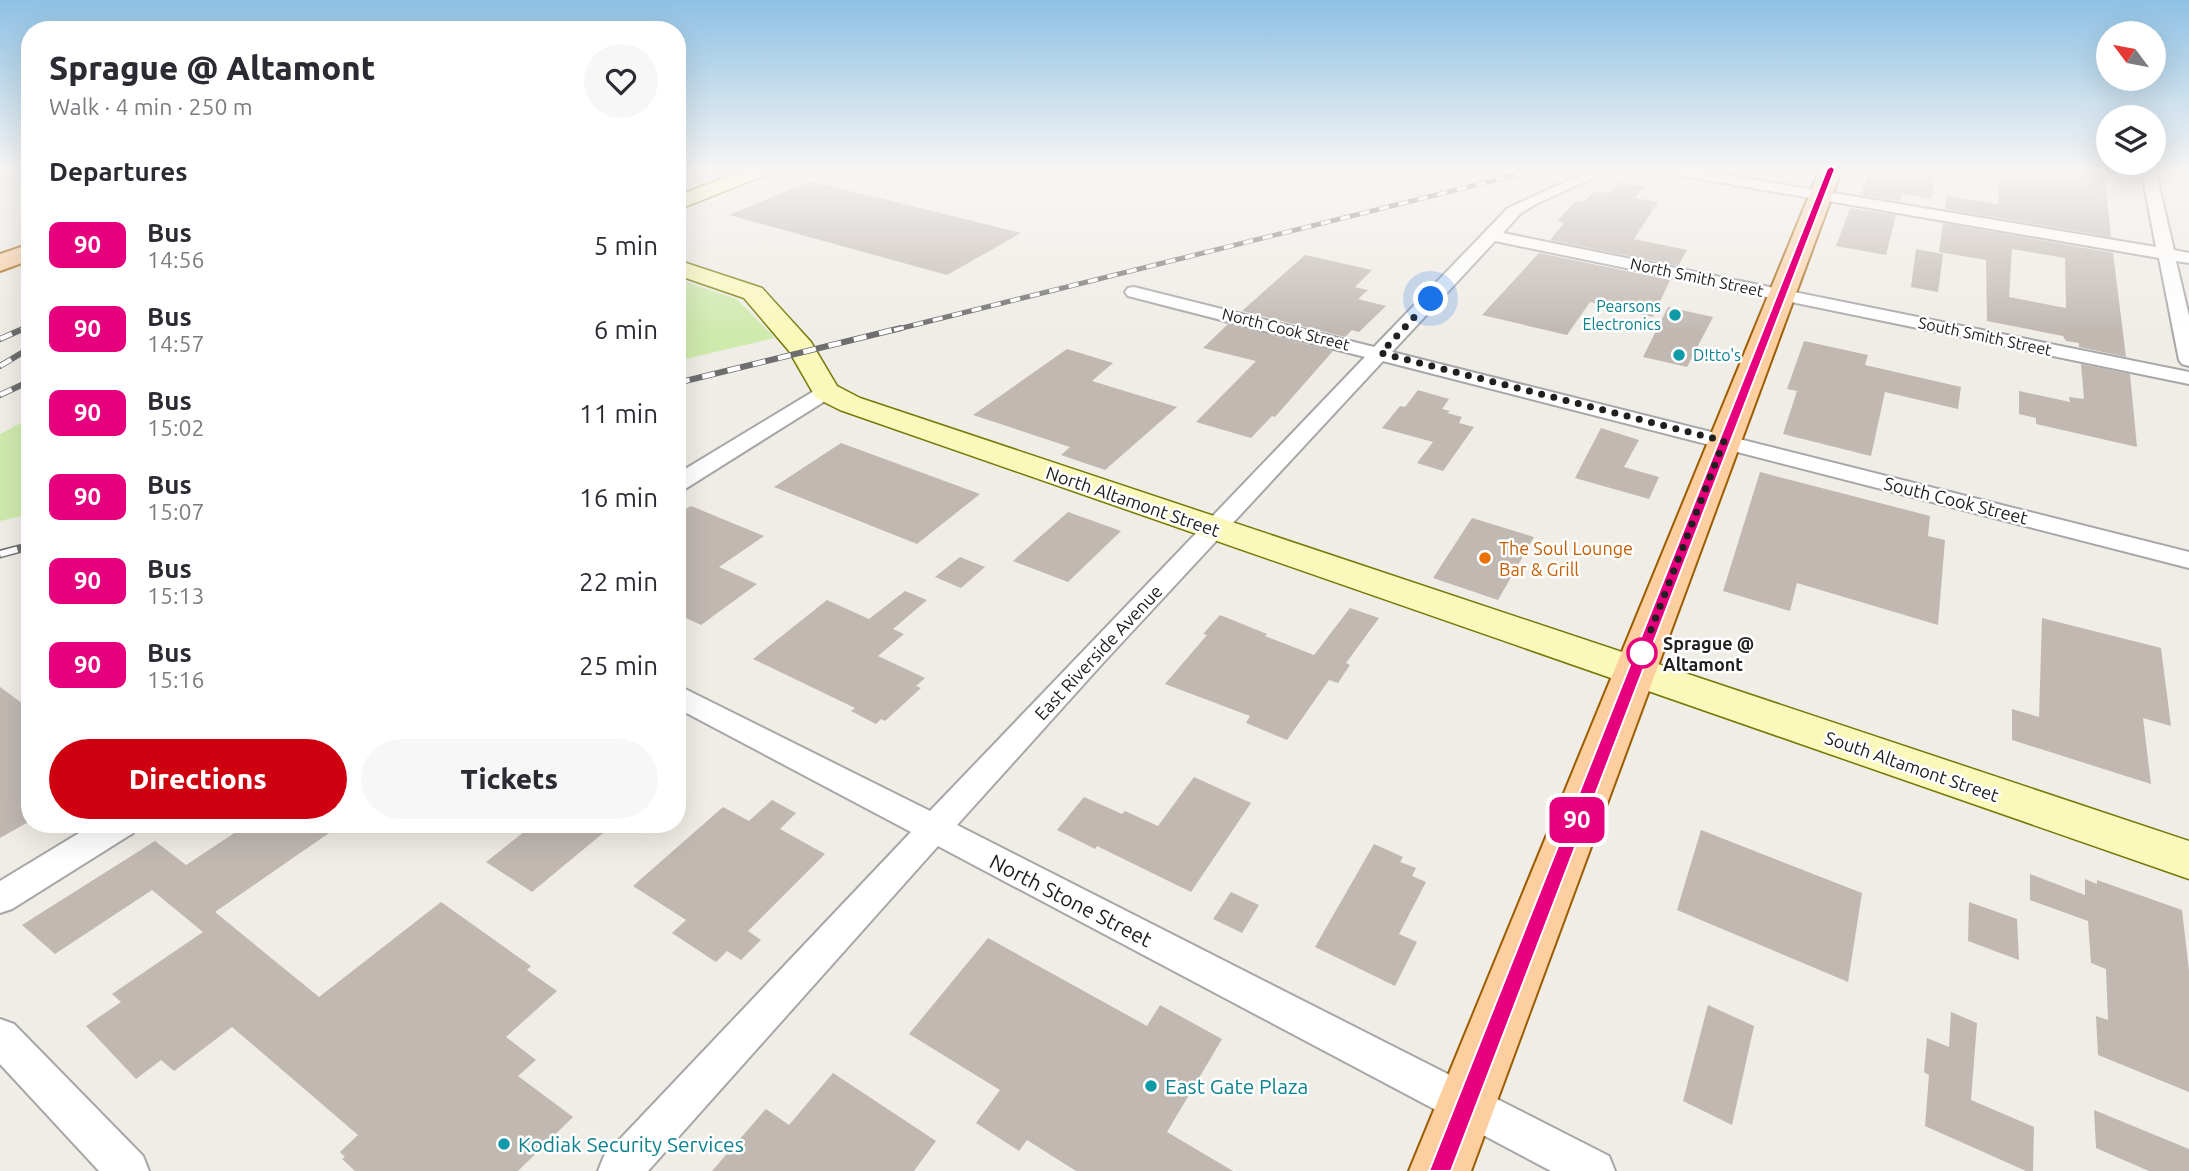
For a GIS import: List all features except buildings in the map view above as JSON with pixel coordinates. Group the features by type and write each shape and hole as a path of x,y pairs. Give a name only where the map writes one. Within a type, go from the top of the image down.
{"main road":[{"path":"1440,1171 1809,224"},
{"path":"0,263 21,255"}],"street":[{"name":"East Riverside Avenue","path":"619,1171 933,828 1501,224"},
{"path":"2023,224 2189,258"},
{"path":"2160,224 2189,360"},
{"name":"North Smith Street","path":"1490,235 1781,295"},
{"path":"686,270 741,288 759,298 801,348 826,392 686,478"},
{"name":"North Cook Street","path":"1134,292 1724,441"},
{"name":"South Smith Street","path":"1781,295 2189,378"},
{"name":"North Altamont Street","path":"826,392 873,413 1635,671"},
{"name":"South Cook Street","path":"1724,441 2189,560"},
{"name":"South Altamont Street","path":"1635,671 2189,860"},
{"name":"North Stone Street","path":"686,700 1465,1105"},
{"path":"0,899 106,833"},
{"path":"0,1037 128,1171"},
{"path":"1465,1105 1594,1171"}],"green space":[{"path":"686,282 737,299 775,338 686,359"},
{"path":"21,423 21,516 0,521 0,434"}],"railway":[{"path":"894,330 1321,224"},
{"path":"686,381 901,328"},
{"path":"0,339 21,330"},
{"path":"0,366 21,353"},
{"path":"0,395 21,385"},
{"path":"0,554 21,548"}],"bus line":[{"name":"90","path":"1440,1171 1809,224"}],"place":[{"name":"Pearsons Electronics","path":"1675,315"},
{"name":"D!tto's","path":"1679,355"},
{"name":"The Soul Lounge Bar & Grill","path":"1485,558"},
{"name":"Sprague @ Altamont","path":"1642,653"},
{"name":"East Gate Plaza","path":"1151,1086"},
{"name":"Kodiak Security Services","path":"504,1144"}],"route":[{"path":"1431,299 1381,353 1724,441 1642,653"}]}
